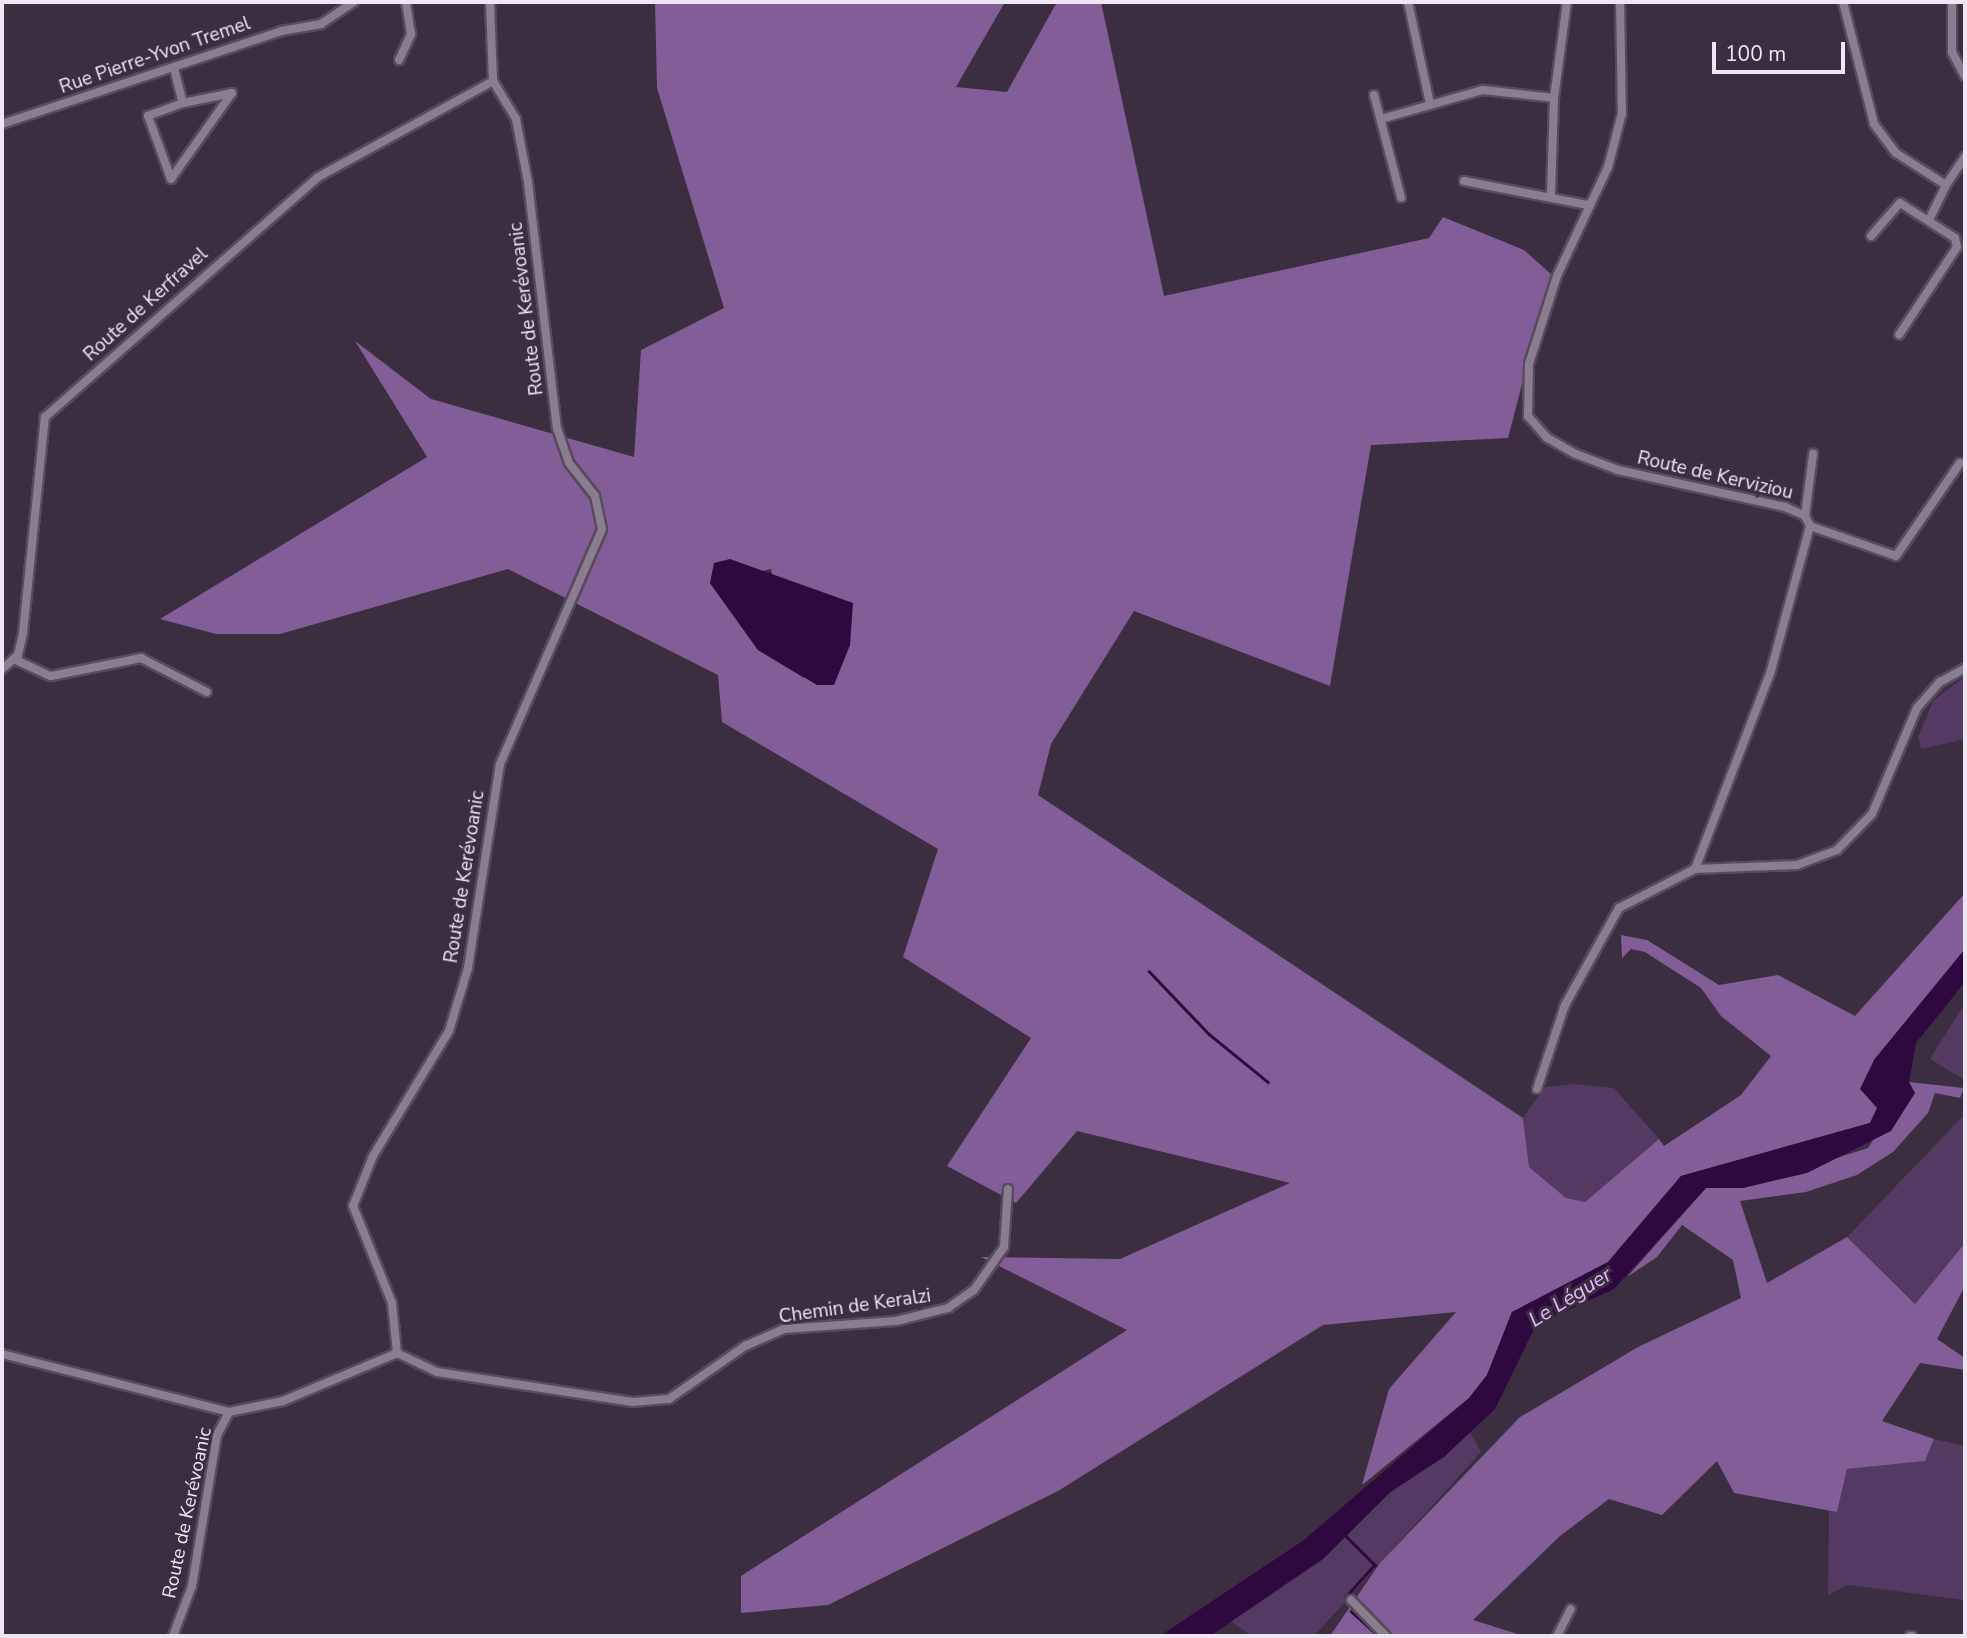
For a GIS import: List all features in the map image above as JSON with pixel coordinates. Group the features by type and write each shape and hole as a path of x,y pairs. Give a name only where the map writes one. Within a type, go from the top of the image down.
{"street":[{"name":"Rue Pierre-Yvon Tremel","path":"2,124 321,24 354,2"},
{"path":"399,60 411,34 406,2"},
{"name":"Route de Kerévoanic","path":"173,1636 192,1586 217,1435 229,1412 283,1401 397,1353 392,1303 353,1206 373,1156 449,1031 468,968 500,764 602,529 595,496 569,463 558,429 528,182 516,119 493,80 490,2"},
{"path":"1408,2 1430,104"},
{"path":"1551,194 1554,98 1567,2"},
{"name":"Route de Kerviziou","path":"1620,2 1622,113 1608,167 1557,275 1529,364 1528,416 1546,437 1618,470 1805,516 1810,526 1771,671 1695,869"},
{"path":"1843,2 1874,124 1896,153 1946,185"},
{"path":"1952,2 1952,52 1965,76"},
{"path":"174,68 183,103"},
{"name":"Route de Kerfravel","path":"16,660 33,569 45,417 318,177 493,80"},
{"path":"1381,119 1483,90 1554,98"},
{"path":"232,93 171,179 148,116 183,103 232,93"},
{"path":"1374,95 1401,197"},
{"path":"1929,220 1946,185 1965,157"},
{"path":"1464,181 1551,194 1588,205"},
{"path":"1871,236 1893,204 1929,220 1957,247 1899,335"},
{"path":"1805,516 1814,454"},
{"path":"1810,526 1896,556 1960,463"},
{"path":"2,669 16,660 51,676 141,658 208,692"},
{"path":"1537,1089 1565,1005 1619,908 1695,869 1797,865 1837,850 1872,814 1917,708 1940,682 1965,668"},
{"name":"Chemin de Keralzi","path":"397,1353 437,1372 633,1402 668,1399 745,1346 784,1329 895,1321 948,1308 974,1290 1004,1247 1008,1189"},
{"path":"2,1354 229,1412"},
{"path":"1351,1601 1386,1636"},
{"path":"1557,1636 1571,1609"}],"shaded area":[{"path":"655,2 1005,2 956,87 1007,92 1057,2 1101,2 1164,296 1429,238 1443,217 1524,250 1551,274 1508,438 1371,445 1330,686 1134,611 1051,744 1038,795 1523,1118 1529,1167 1566,1198 1585,1202 1659,1139 1664,1146 1741,1095 1771,1056 1721,1016 1701,988 1645,952 1631,949 1622,958 1621,935 1647,940 1719,985 1778,975 1855,1016 1965,893 1965,949 1874,1060 1877,1108 1870,1123 1681,1176 1608,1262 1512,1312 1487,1375 1469,1398 1362,1485 1389,1389 1456,1312 1323,1325 1058,1491 828,1605 741,1613 741,1576 1127,1330 981,1257 1120,1259 1290,1183 1077,1131 1016,1203 947,1166 1031,1038 903,957 938,849 722,722 718,675 508,569 280,634 216,634 160,619 427,457 355,341 431,399 634,457 641,350 724,308 657,88","holes":["771,569 773,579 785,583 804,678 758,650 710,583"]},
{"path":"1965,676 1965,739 1921,749 1918,737 1933,701"},
{"path":"1965,1003 1965,1080 1930,1059"},
{"path":"1909,1082 1964,1088 1960,1098 1935,1093 1928,1113 1893,1152 1857,1175 1806,1192 1740,1201 1767,1283 1847,1237 1915,1304 1965,1243 1965,1286 1937,1339 1965,1358 1965,1370 1920,1363 1882,1421 1934,1439 1925,1461 1847,1469 1837,1512 1734,1493 1717,1461 1662,1515 1609,1499 1560,1536 1473,1620 1524,1636 1330,1636 1380,1563 1520,1417 1638,1347 1741,1298 1733,1260 1682,1225 1657,1257 1627,1277 1706,1188 1743,1188 1868,1148"},
{"path":"1574,1084 1614,1088 1659,1139 1585,1202 1566,1198 1529,1167 1523,1118 1545,1087"},
{"path":"1965,1114 1965,1243 1915,1304 1847,1237"},
{"path":"1470,1432 1481,1452 1314,1636 1251,1636 1231,1621 1323,1559 1392,1491"},
{"path":"1934,1439 1965,1446 1965,1600 1849,1585 1828,1595 1829,1510 1837,1511 1847,1469 1925,1461"}],"water":[{"path":"730,559 853,603 850,645 834,685 817,685 758,650 710,583 714,563"},
{"name":"Le Léguer","path":"1965,949 1965,982 1916,1043 1909,1082 1915,1093 1891,1131 1807,1173 1743,1188 1706,1188 1614,1289 1536,1325 1495,1409 1444,1457 1389,1493 1323,1559 1210,1636 1160,1636 1304,1540 1469,1398 1487,1375 1512,1312 1608,1262 1681,1176 1870,1123 1877,1108 1860,1089 1874,1060"}],"waterway":[{"path":"1149,971 1209,1034 1268,1082"},
{"path":"1344,1534 1375,1565 1346,1597"},
{"path":"1351,1611 1379,1636"}]}
